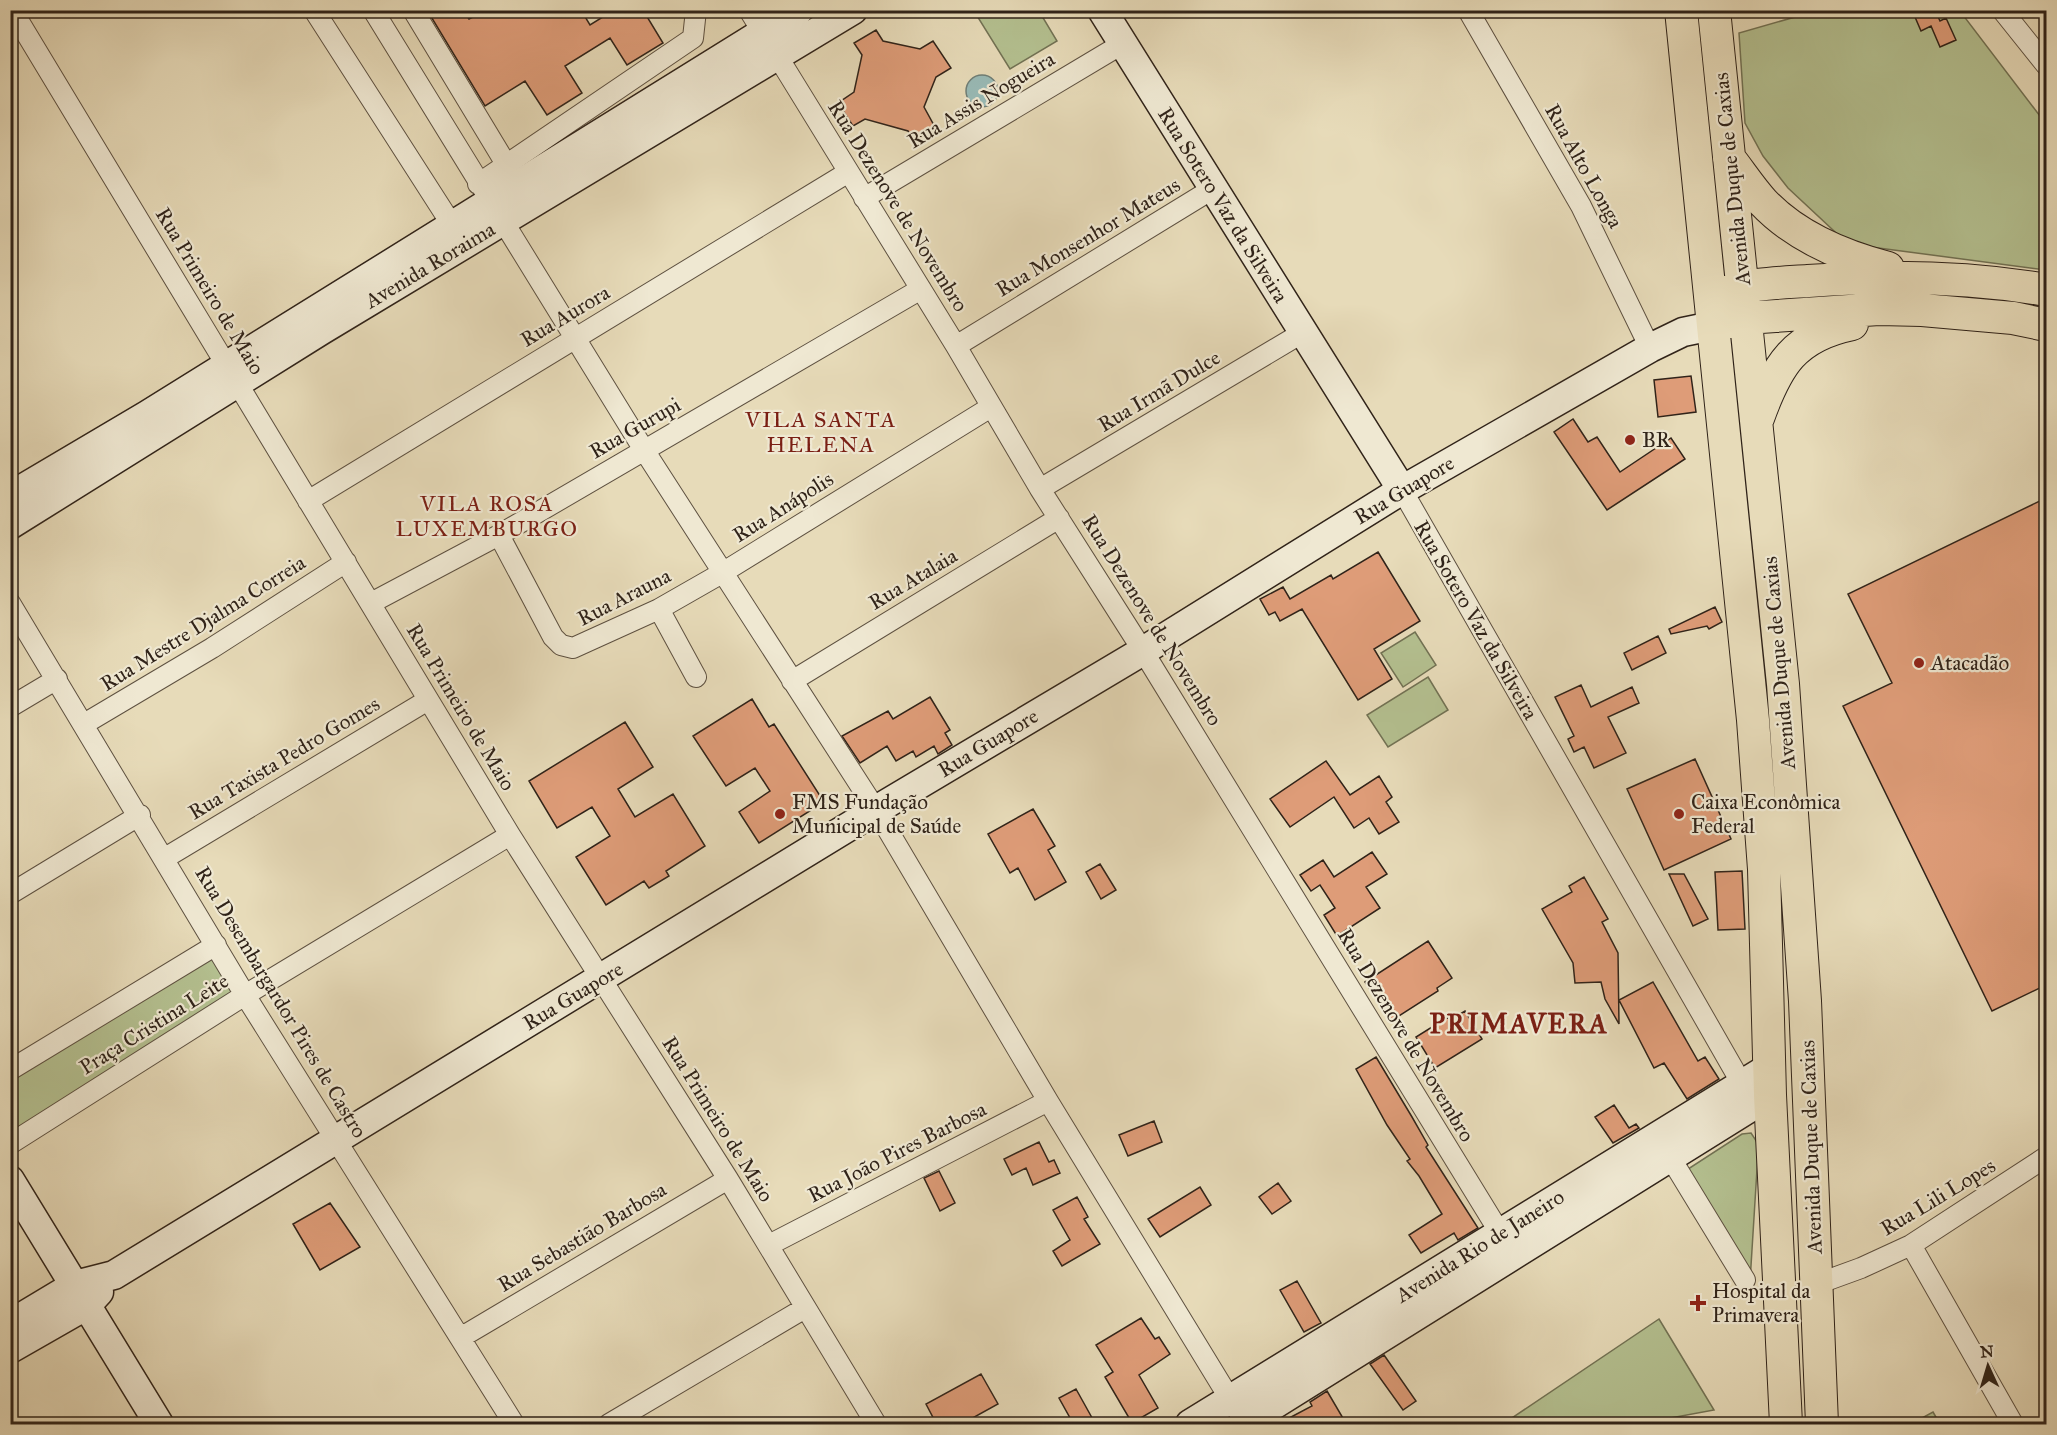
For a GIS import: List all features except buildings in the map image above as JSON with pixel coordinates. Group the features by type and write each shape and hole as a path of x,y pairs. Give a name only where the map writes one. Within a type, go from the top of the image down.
{"main road":[{"name":"Avenida Duque de Caxias","path":"1681,10 1702,318 1754,732 1764,869 1760,1082 1786,1425"},
{"name":"Avenida Duque de Caxias","path":"1717,11 1729,158 1785,708 1806,1001 1822,1425"},
{"path":"1729,158 1762,201 1785,222 1808,237 1840,253 1924,277"},
{"path":"1702,318 1743,286 1855,278 1924,277 1992,280 2046,290"},
{"name":"Rua Guapore","path":"1702,318 1746,318 1879,309 1922,310"},
{"path":"1756,424 1772,381 1796,347 1815,335 1835,328 1922,310 2013,318 2046,325"}],"street":[{"name":"Rua Primeiro de Maio","path":"12,10 510,835 769,1245 876,1425"},
{"path":"314,10 452,225"},
{"path":"373,10 644,450 876,810 1048,1101 1241,1418"},
{"path":"413,10 506,164"},
{"path":"490,203 506,164 693,38 696,10"},
{"name":"Avenida Roraima","path":"10,525 232,374 316,321 756,22 799,10"},
{"name":"Avenida Roraima","path":"316,321 452,225 490,203 778,57 853,10"},
{"name":"Rua Sotero Vaz da Silveira","path":"1102,10 1402,490 1760,1082"},
{"name":"Rua Alto Longa","path":"1468,10 1581,206 1650,348"},
{"path":"2002,10 2037,43 2046,65"},
{"name":"Rua Dezenove de Novembro","path":"756,22 847,173 956,346 1040,489 1143,651 1504,1246"},
{"name":"Rua Assis Nogueira","path":"864,198 1122,44"},
{"name":"Rua Aurora","path":"308,501 847,173"},
{"name":"Rua Monsenhor Mateus","path":"956,346 1214,188"},
{"name":"Rua Gurupi","path":"371,603 499,536 921,290"},
{"name":"Rua Guapore","path":"10,1349 81,1295 876,810 1143,651 1402,490 1702,318"},
{"name":"Rua Irmã Dulce","path":"1040,489 1302,333"},
{"name":"Avenida Roraima","path":"10,496 232,374"},
{"name":"Rua Anápolis","path":"722,573 991,407"},
{"name":"Rua Atalaia","path":"792,681 1059,518"},
{"name":"Rua Arauna","path":"499,536 553,637 561,645 573,648 584,645 659,609 722,573"},
{"name":"Rua Mestre Djalma Correia","path":"84,724 212,648 346,562"},
{"name":"Rua Desembargardor Pires de Castro","path":"10,603 140,815 244,995 514,1425"},
{"path":"659,609 696,677"},
{"path":"10,707 57,679"},
{"name":"Rua Taxista Pedro Gomes","path":"165,858 428,700"},
{"path":"10,894 140,815"},
{"name":"Praça Cristina Leite","path":"10,1144 244,995 510,835"},
{"name":"Praça Cristina Leite","path":"10,1070 216,945"},
{"name":"Avenida Rio de Janeiro","path":"1504,1246 1670,1157 1760,1082"},
{"name":"Avenida Rio de Janeiro","path":"1190,1425 1241,1418 1760,1082"},
{"name":"Rua João Pires Barbosa","path":"769,1245 1048,1101"},
{"path":"1670,1157 1746,1280"},
{"name":"Rua Lili Lopes","path":"1817,1284 1861,1268 1911,1245 2046,1157"},
{"name":"Rua Sebastião Barbosa","path":"460,1338 728,1179"},
{"path":"10,1180 159,1425"},
{"path":"1911,1245 2013,1425"},
{"name":"Rua Guapore","path":"10,1324 81,1295"},
{"path":"609,1425 805,1308"}],"green space":[{"path":"974,11 1039,11 1057,41 1010,69"},
{"path":"1816,11 1905,11 1928,20 1960,11 2046,124 2046,270 1848,244 1788,188 1763,156 1745,123 1739,33"},
{"path":"1415,632 1436,665 1403,687 1381,653"},
{"path":"1428,677 1448,710 1388,747 1367,715"},
{"path":"216,945 245,995 11,1144 11,1070"},
{"path":"1751,1133 1757,1142 1758,1153 1750,1282 1685,1171 1742,1134"},
{"path":"1659,1319 1714,1410 1638,1424 1503,1424"},
{"path":"1933,1412 1940,1424 1911,1424"}],"water":[{"path":"982,75 993,80 998,91 993,102 982,107 971,102 966,91 971,80"}],"place":[{"name":"BR","path":"1630,440"},
{"name":"Atacadão","path":"1919,663"},
{"name":"FMS Fundação Municipal de Saúde","path":"780,814"},
{"name":"Caixa Econômica Federal","path":"1679,814"},
{"name":"Hospital da Primavera","path":"1698,1303"}],"district":[{"name":"VILA SANTA HELENA","path":"821,432"},
{"name":"VILA ROSA LUXEMBURGO","path":"487,516"},
{"name":"PRIMAVERA","path":"1519,1024"}]}
